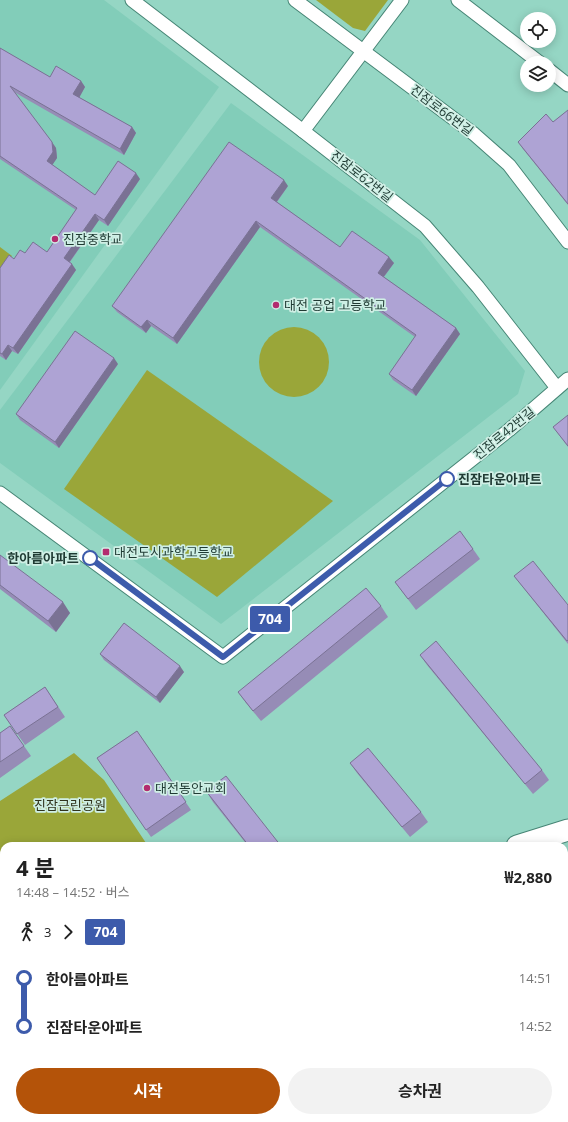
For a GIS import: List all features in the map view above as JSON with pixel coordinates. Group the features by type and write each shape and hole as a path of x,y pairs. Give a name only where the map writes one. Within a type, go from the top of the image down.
{"main road":[{"path":"530,842 568,830"}],"street":[{"name":"진잠로62번길","path":"132,0 425,226 478,287 557,388"},
{"name":"진잠로66번길","path":"295,0 474,134 509,165 568,242"},
{"path":"303,131 402,0"},
{"path":"458,0 531,56"},
{"path":"556,76 568,85"},
{"name":"진잠로42번길","path":"0,493 223,657 509,430 568,379"}],"shaded area":[{"name":"진잠중학교","path":"0,0 104,0 219,87 0,390"},
{"name":"대전 공업 고등학교","path":"231,103 420,240 525,371 518,394 221,624 0,463 0,410"}],"green space":[{"path":"316,0 388,0 365,31 353,28"},
{"path":"0,247 12,256 0,272"},
{"path":"294,327 307,330 319,337 326,349 329,362 326,375 319,387 307,394 294,397 281,394 269,387 262,375 259,362 262,349 269,337 281,330"},
{"path":"147,370 333,501 217,597 64,489"},
{"name":"진잠근린공원","path":"74,753 104,780 145,842 0,842 0,801"}],"building":[{"path":"0,48 50,77 56,66 81,81 73,94 132,127 120,149 10,86 52,142 53,152 47,161 95,195 118,161 136,173 104,220 95,214 64,258 72,264 13,348 8,345 2,354 0,353 0,268 9,255 14,259 20,250 25,253 33,242 47,252 77,208 0,156"},
{"path":"568,110 568,204 518,142 546,114 553,122"},
{"path":"229,142 284,180 271,198 340,247 352,231 389,257 378,273 456,328 412,390 389,374 416,335 256,221 173,338 147,320 141,327 112,306"},
{"path":"75,331 114,358 55,442 16,414"},
{"path":"568,415 568,446 553,427"},
{"path":"460,531 473,549 408,599 395,582"},
{"path":"0,555 63,602 48,621 0,585"},
{"path":"533,561 568,605 567,641 514,576"},
{"path":"366,588 381,606 253,711 238,692"},
{"path":"124,623 180,666 156,697 100,654"},
{"path":"436,641 542,770 525,784 420,655"},
{"path":"45,687 58,707 17,734 4,715"},
{"path":"10,726 24,746 0,762 0,733"},
{"name":"대전동안교회","path":"137,731 186,802 146,830 97,758"},
{"path":"368,748 421,812 402,827 350,763"},
{"path":"226,776 278,842 246,842 206,791"}],"bus line":[{"name":"704","path":"90,558 223,657 447,479"}],"place":[{"name":"진잠중학교","path":"55,239"},
{"name":"대전 공업 고등학교","path":"276,305"},
{"name":"진잠타운아파트","path":"447,479"},
{"name":"대전도시과학고등학교","path":"106,552"},
{"name":"한아름아파트","path":"90,558"},
{"name":"대전동안교회","path":"147,788"}]}
